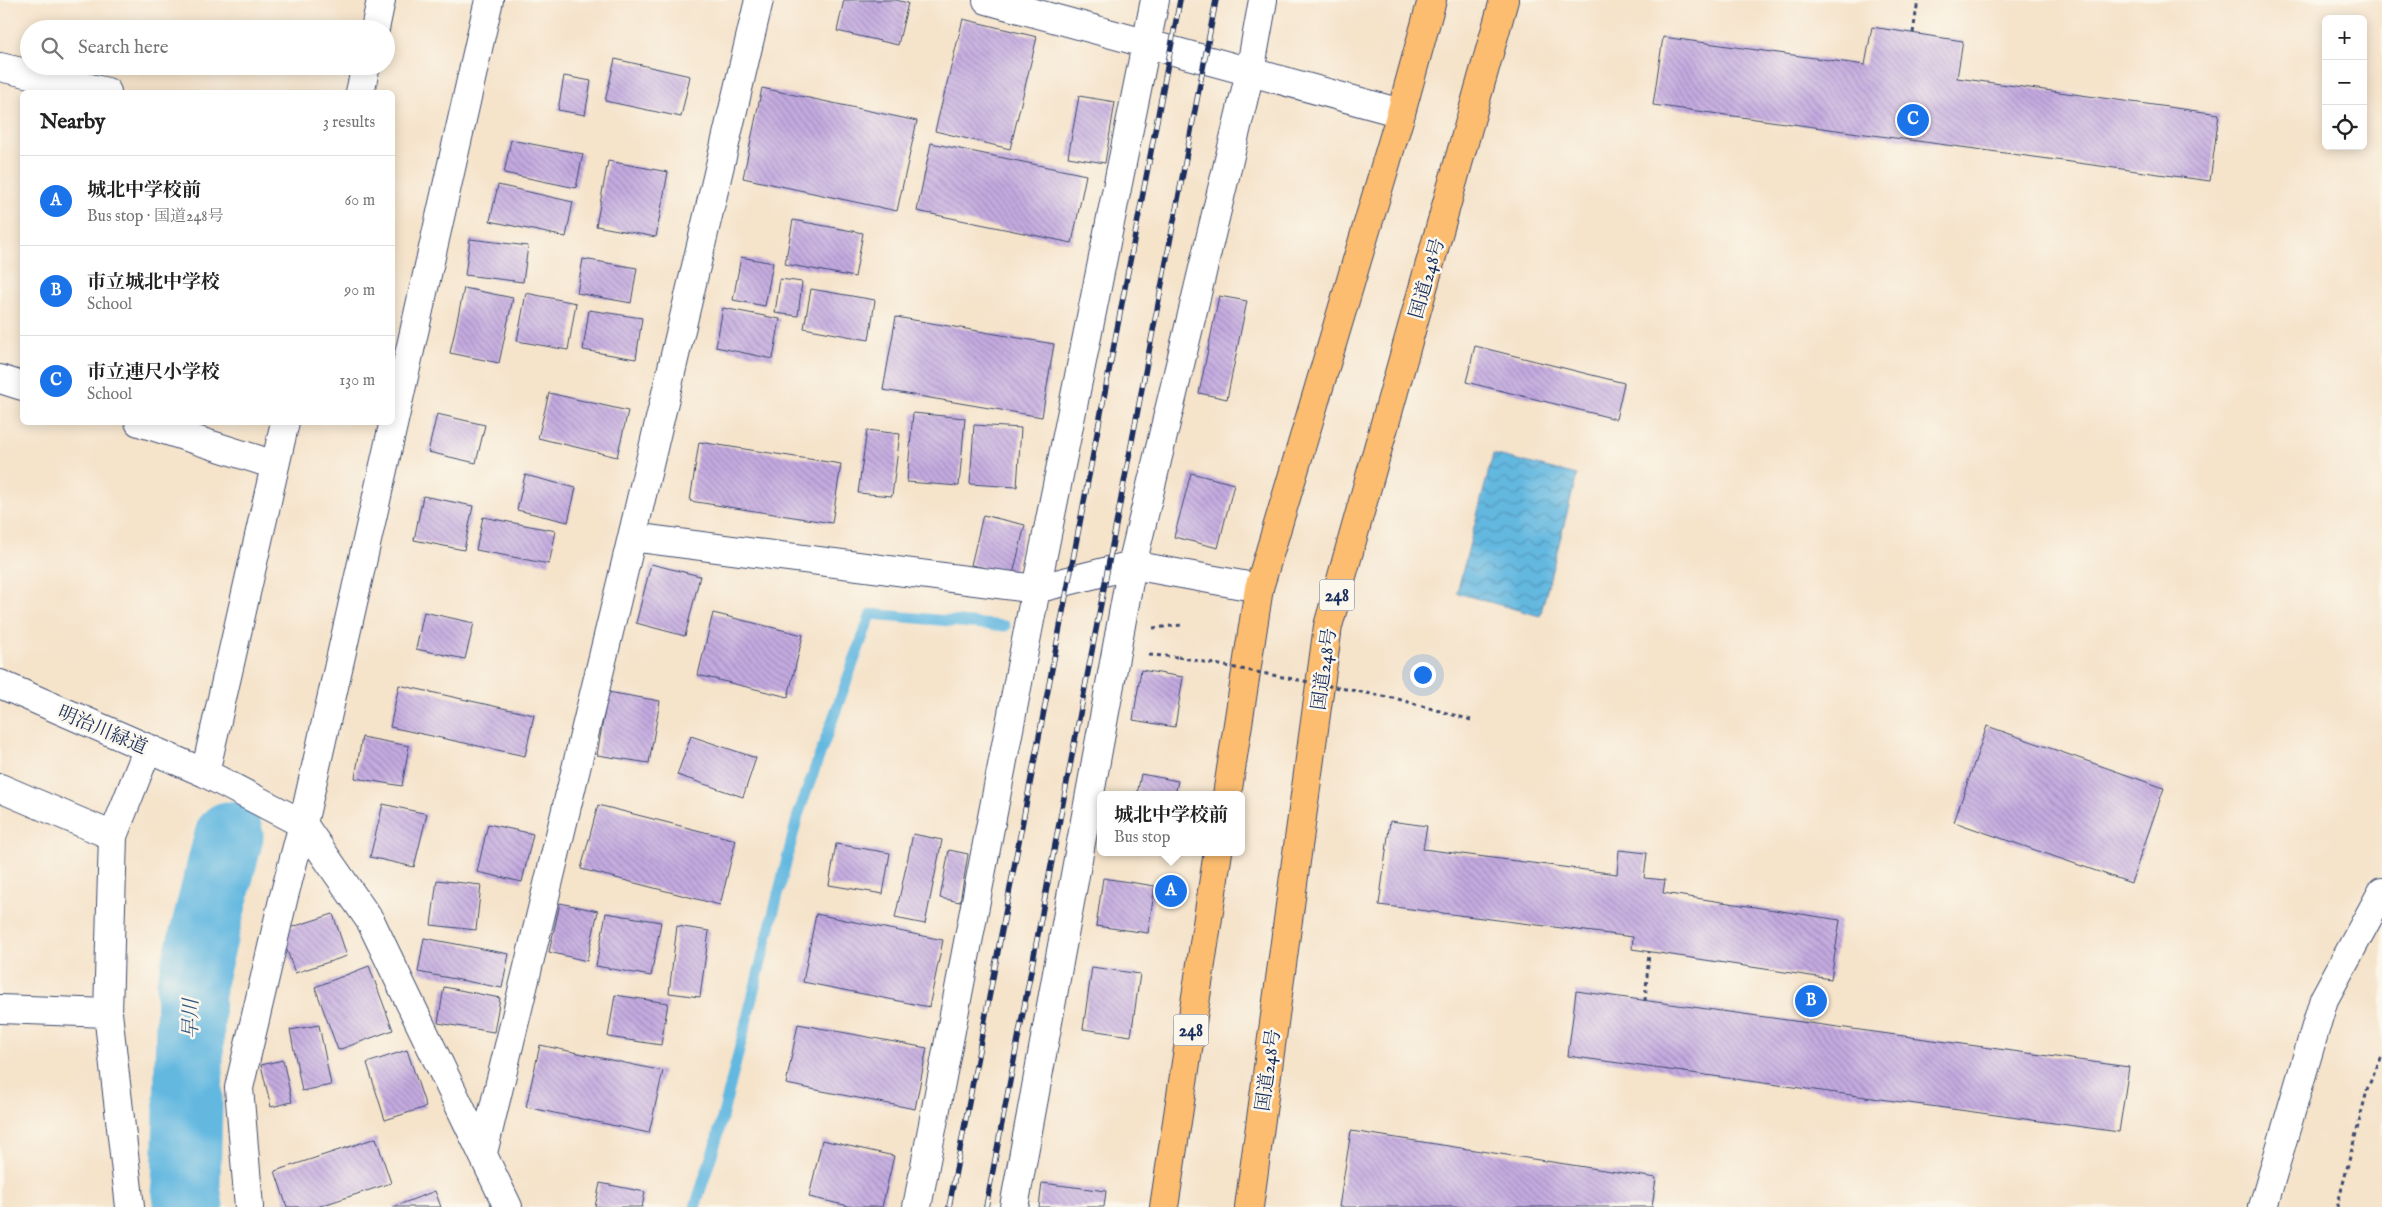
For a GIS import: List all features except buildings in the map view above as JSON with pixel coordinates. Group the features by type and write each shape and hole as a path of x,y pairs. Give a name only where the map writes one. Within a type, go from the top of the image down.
{"highway":[{"path":"1228,791 1259,588 1401,113 1432,0"},
{"name":"国道248号","path":"1249,1207 1328,626 1504,0"},
{"name":"248","path":"1164,1207 1217,856"}],"street":[{"path":"377,20 382,0"},
{"path":"395,416 489,0"},
{"path":"483,1153 632,537 759,0"},
{"path":"987,0 1401,113"},
{"path":"917,1207 1036,589 1155,0"},
{"path":"1014,1207 1132,565 1250,72 1263,0"},
{"path":"0,67 20,72"},
{"path":"34,75 98,90"},
{"path":"360,90 364,75"},
{"path":"0,379 20,385"},
{"path":"148,425 275,465"},
{"path":"205,773 284,425"},
{"path":"249,1207 239,1088 282,900 303,824 393,425"},
{"path":"632,537 1036,589 1132,565 1259,588"},
{"name":"明治川緑道","path":"0,684 205,773 303,824"},
{"path":"130,1207 108,1013 113,836 148,748"},
{"path":"0,788 113,836"},
{"path":"303,824 371,922 508,1207"},
{"path":"2263,1207 2324,1000 2382,892"},
{"path":"0,1009 108,1013"}],"path":[{"path":"1913,33 1918,0"},
{"path":"1150,629 1182,625"},
{"path":"1145,654 1178,657 1398,699 1471,720"},
{"path":"1645,1001 1648,952"},
{"path":"2337,1207 2368,1087 2382,1056"}],"water":[{"path":"1493,454 1577,475 1540,616 1457,593"}],"waterway":[{"path":"695,1207 716,1142 798,815 871,614 1005,626"},
{"name":"早川","path":"189,1207 186,1187 191,985 229,836"}],"railway":[{"path":"949,1207 1180,0"},
{"path":"986,1207 1216,0"}],"place":[{"name":"市立連尺小学校","path":"1913,120"},
{"name":"城北中学校前","path":"1171,891"},
{"name":"市立城北中学校","path":"1811,1001"}]}
